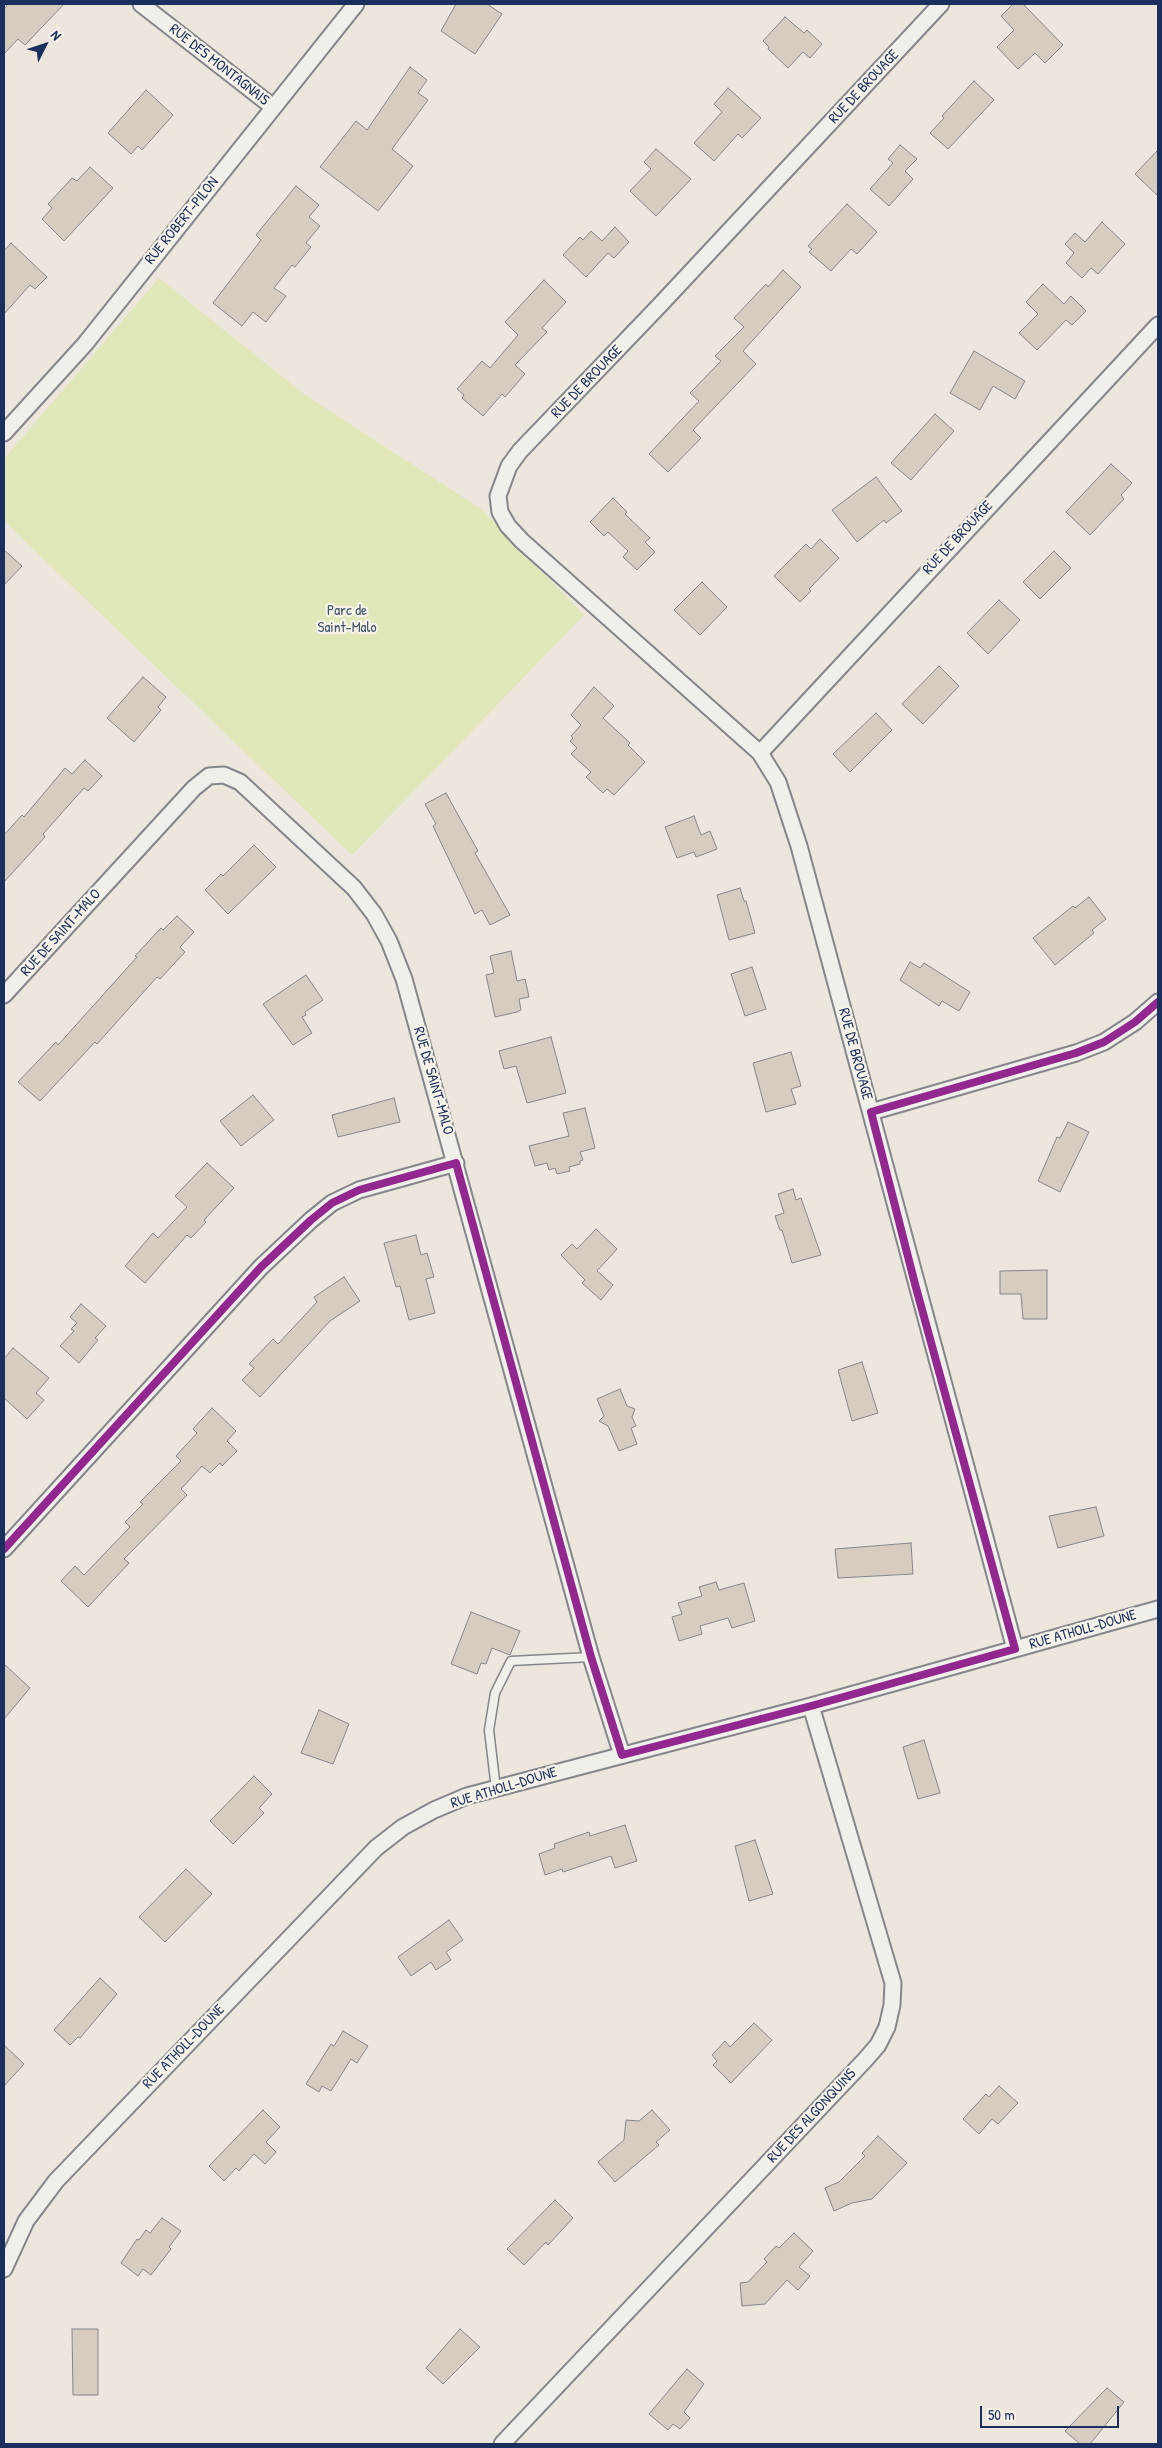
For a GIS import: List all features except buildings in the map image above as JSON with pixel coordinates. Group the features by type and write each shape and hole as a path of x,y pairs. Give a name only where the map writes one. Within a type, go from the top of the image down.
{"street":[{"name":"RUE DES MONTAGNAIS","path":"141,4 273,107"},
{"name":"RUE ROBERT-PILON","path":"4,433 85,344 356,4"},
{"name":"RUE DE BROUAGE","path":"941,4 660,306 520,452 509,466 498,496 500,512 508,526 522,541 760,753 778,782 799,846 871,1112 915,1284 1015,1649"},
{"name":"RUE DE BROUAGE","path":"760,753 1158,325"},
{"name":"RUE DE SAINT-MALO","path":"4,995 194,788 209,776 224,774 240,782 354,888 374,914 389,941 404,979 591,1658 622,1754"},
{"path":"871,1112 1076,1052 1104,1042 1135,1022 1158,1002"},
{"path":"4,1549 261,1267 311,1220 332,1203 359,1190 456,1163"},
{"name":"RUE ATHOLL-DOUNE","path":"4,2269 26,2221 56,2181 376,1848 403,1827 434,1810 467,1796 811,1706 1158,1609"},
{"name":"RUE DES ALGONQUINS","path":"502,2444 865,2060 878,2045 887,2027 892,2006 893,1982 811,1706"}],"lane":[{"path":"496,1789 489,1730 495,1693 512,1661 591,1658"}],"green space":[{"name":"Parc de Saint-Malo","path":"159,278 305,395 481,509 584,615 352,855 4,521 4,459"}],"transit line":[{"path":"4,1549 261,1267 311,1220 332,1203 359,1190 456,1163 591,1657 622,1755 811,1706 1015,1649 915,1284 871,1112 1076,1053 1104,1042 1135,1022 1158,1002"}]}
